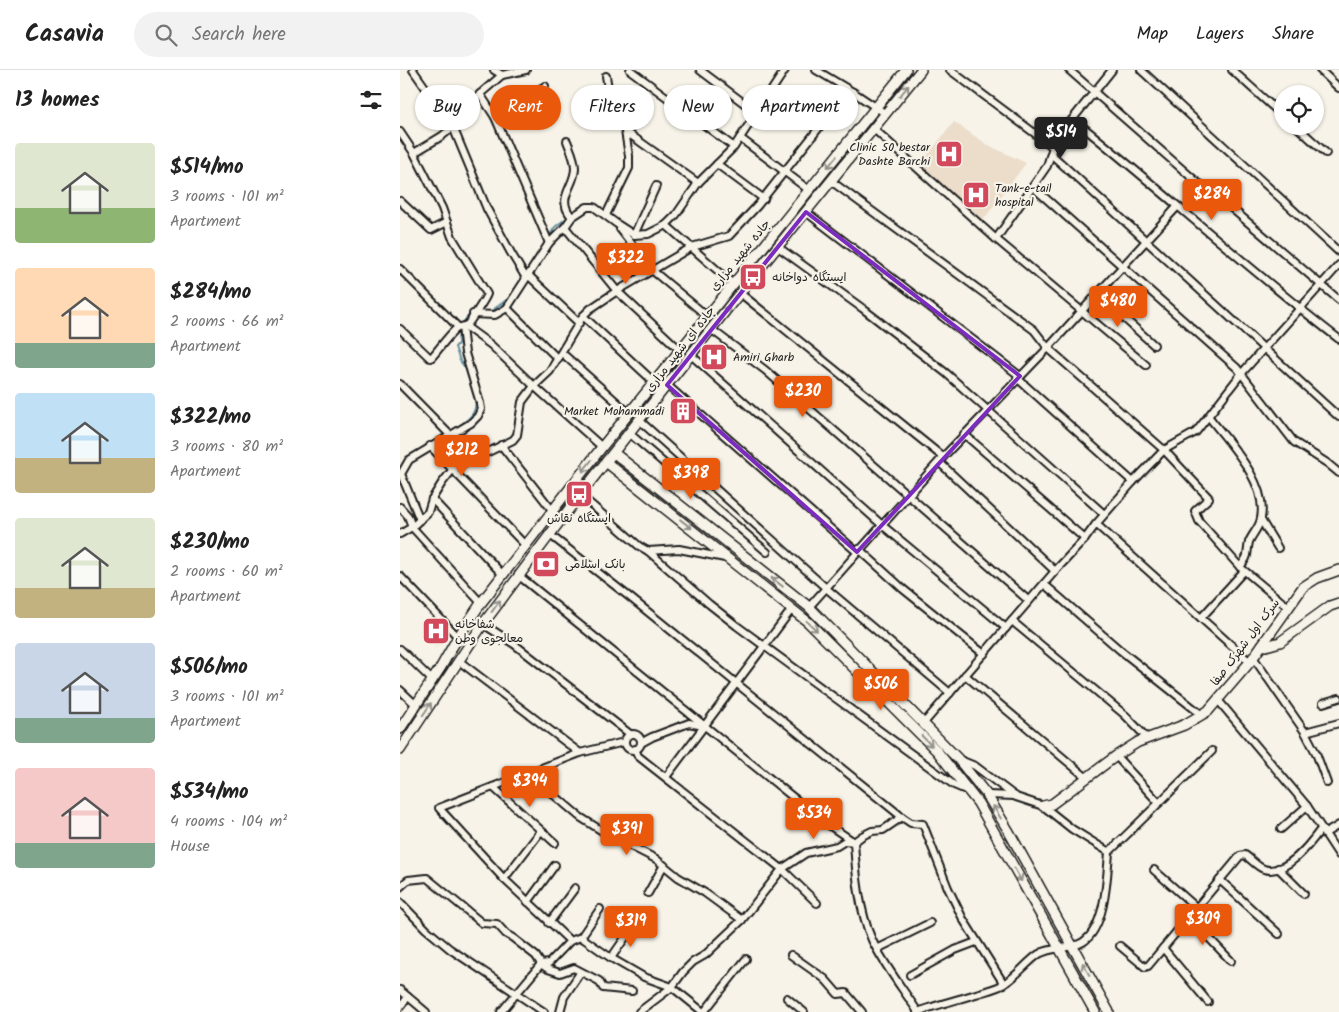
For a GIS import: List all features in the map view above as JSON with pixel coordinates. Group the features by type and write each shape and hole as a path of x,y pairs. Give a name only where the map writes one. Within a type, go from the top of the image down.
{"main road":[{"name":"جاده شهید مزاری","path":"432,680 480,603 552,510 906,70"},
{"name":"جاده ای شهید مزاری","path":"401,746 483,624 549,534 690,355 921,70"},
{"path":"614,452 809,608 924,723 975,778 987,795 1109,1012"},
{"path":"606,462 792,609 828,641 937,751 971,793 1095,1012"},
{"name":"سرک اول شهرک صفا","path":"1043,806 1052,804 1116,756 1147,738 1184,725 1202,715 1218,700 1251,659 1303,587 1317,578 1339,570"},
{"path":"1262,645 1266,646 1280,642 1330,606 1339,603"},
{"path":"400,728 432,680"},
{"path":"965,784 975,778"}],"street":[{"path":"413,70 424,85"},
{"path":"490,109 480,94 499,72 526,70"},
{"path":"630,70 734,147"},
{"path":"700,70 742,102"},
{"path":"775,85 785,70"},
{"path":"816,70 841,85"},
{"path":"950,70 1053,147"},
{"path":"1068,70 1198,183 1209,189 1339,300"},
{"path":"996,239 1047,166 1053,147 1063,131 1112,70"},
{"path":"1141,70 1339,252"},
{"path":"1232,70 1274,108"},
{"path":"1320,70 1339,88"},
{"path":"606,76 610,100 625,131 629,156 629,168 606,214"},
{"path":"858,95 886,114"},
{"path":"1074,119 1177,207 1339,339"},
{"path":"874,129 996,239 1146,366"},
{"path":"414,153 448,130"},
{"path":"454,130 487,209 510,253 527,277 580,323"},
{"path":"501,130 549,243"},
{"path":"474,314 495,315 507,308 549,243 572,217 587,207 594,207 606,214 634,235 648,234 666,224 676,215 698,183 734,147 745,130"},
{"path":"400,534 412,527 428,512 432,499 453,469 514,440 517,435 522,402 534,386 550,371 583,316 590,309 692,247 729,236 764,199 817,130"},
{"path":"625,131 698,183"},
{"path":"400,132 414,153 442,208 452,237 487,294 486,300 474,314 432,358 400,329"},
{"path":"1306,135 1326,153"},
{"path":"740,138 809,190"},
{"path":"567,141 575,168 565,196 565,205 572,217"},
{"path":"1051,154 1339,417"},
{"path":"717,164 764,199"},
{"path":"832,181 1034,330 1048,348 1164,450 1209,498 1195,512 1199,521 1242,569 1288,607"},
{"path":"634,235 656,186"},
{"path":"1033,187 1241,374 1294,442 1339,473"},
{"path":"400,200 431,230 447,222"},
{"path":"809,608 941,459 1048,348 1177,207"},
{"path":"806,212 855,251 905,286 1019,377 1133,482"},
{"path":"617,224 653,271 707,316"},
{"path":"666,224 733,284"},
{"path":"565,227 617,291 680,350"},
{"path":"778,246 946,373 1104,514"},
{"path":"924,723 1055,571 1086,539 1104,514 1164,450 1196,432 1241,374 1339,264"},
{"path":"400,269 462,327 491,345 602,447"},
{"path":"740,293 941,459 1055,571"},
{"path":"1097,294 1154,345"},
{"path":"507,308 560,356 629,413"},
{"path":"583,316 654,382"},
{"path":"420,520 402,474 409,460 471,423 478,416 481,409 473,374 465,353 462,327"},
{"path":"711,329 764,370 1029,601"},
{"path":"690,355 882,525 1006,628"},
{"path":"400,384 451,436"},
{"path":"667,384 858,551 984,654"},
{"path":"1201,618 1242,569 1247,557 1249,542 1261,520 1263,506 1259,487 1242,460 1209,417"},
{"path":"639,420 826,588 950,693"},
{"path":"630,433 767,552"},
{"path":"964,434 1086,539"},
{"path":"501,445 552,510"},
{"path":"430,446 526,546"},
{"path":"570,487 709,604 764,646 954,785 971,793"},
{"path":"432,499 503,575"},
{"path":"400,507 408,516 412,527 480,603"},
{"path":"1261,520 1278,548"},
{"path":"1096,524 1201,618 1251,659 1305,732 1316,753 1327,783"},
{"path":"549,534 902,817 911,823 923,824 948,888 976,942 1004,984"},
{"path":"648,551 679,549 729,558"},
{"path":"518,575 820,819 854,842"},
{"path":"400,576 458,637"},
{"path":"1044,584 1120,650 1202,715"},
{"path":"666,777 792,609"},
{"path":"1012,621 1125,715 1147,738"},
{"path":"483,624 514,644 630,734 637,735 641,739 641,743"},
{"path":"400,649 432,680"},
{"path":"459,661 580,753"},
{"path":"965,675 1087,778"},
{"path":"400,690 416,705"},
{"path":"1323,704 1339,698"},
{"path":"1218,700 1307,806 1339,855"},
{"path":"635,749 652,737 689,723 704,726"},
{"path":"1305,732 1339,723"},
{"path":"570,941 504,879 439,808 580,753 624,742 630,734"},
{"path":"624,742 630,749 635,749"},
{"path":"635,749 638,756 782,869 817,903"},
{"path":"854,842 856,874 864,918 877,949 918,1012 991,990 1004,984 1040,954 1073,946 1084,941 1092,932 1101,913 1107,882 1109,852 1212,752"},
{"path":"1116,756 1159,803"},
{"path":"958,759 975,766 1016,796 1043,806 1072,829 1109,852"},
{"path":"528,772 580,818 664,864 678,878 705,893 742,920"},
{"path":"493,786 555,843"},
{"path":"987,795 1016,796"},
{"path":"1281,830 1307,806"},
{"path":"639,1012 672,987 693,962 705,955 742,920 782,869 806,853 836,846 845,841 854,842 862,836 883,830 902,817"},
{"path":"1120,946 1145,968 1190,918 1240,856 1245,855 1267,870 1278,868 1292,861 1323,832 1339,825"},
{"path":"504,879 541,831"},
{"path":"648,893 664,864"},
{"path":"528,902 555,865"},
{"path":"1278,868 1304,894"},
{"path":"1154,870 1197,908"},
{"path":"400,887 408,880 427,878 482,923 496,924 506,934 514,938 536,956 548,970 560,973 574,968 580,973 599,981 603,988 632,991"},
{"path":"1220,880 1279,934"},
{"path":"549,923 575,888"},
{"path":"400,902 426,929 450,949 544,1012"},
{"path":"501,1012 541,964 549,963 570,941 581,938 600,910"},
{"path":"1190,918 1231,961"},
{"path":"877,949 930,923"},
{"path":"611,958 634,925"},
{"path":"581,938 644,977 672,987 704,1012 746,959"},
{"path":"910,975 955,950 976,942"},
{"path":"1163,948 1208,1002"},
{"path":"791,955 825,979 838,994 846,993 862,1012"},
{"path":"560,1012 564,997 580,973"},
{"path":"400,990 426,1012"},
{"path":"400,1007 408,998"},
{"path":"787,998 804,1012"}],"highlighted area":[{"path":"806,212 1020,376 857,552 667,385"}],"shaded area":[{"name":"Tank-e-tail hospital","path":"954,122 988,145 1026,163 981,223 918,167"},
{"name":"شفاخانه معالجوی وطن","path":"436,615 452,632 436,647 420,630"}],"waterway":[{"path":"576,211 587,205"},
{"path":"548,238 555,227 568,217"},
{"path":"490,312 509,298 535,259"},
{"path":"461,325 471,313"},
{"path":"459,329 458,344 455,347 460,361 467,370"},
{"path":"451,432 465,422 475,410 475,398"}],"place":[{"name":"Clinic 50 bestar Dashte Barchi","path":"949,154"},
{"name":"Tank-e-tail hospital","path":"976,195"},
{"name":"ایستگاه دواخانه","path":"753,277"},
{"name":"Amiri Gharb","path":"714,357"},
{"name":"Market Mohammadi","path":"683,411"},
{"name":"ایستگاه نقاش","path":"579,494"},
{"name":"بانک اسلامی","path":"546,564"},
{"name":"شفاخانه معالجوی وطن","path":"436,631"}]}
